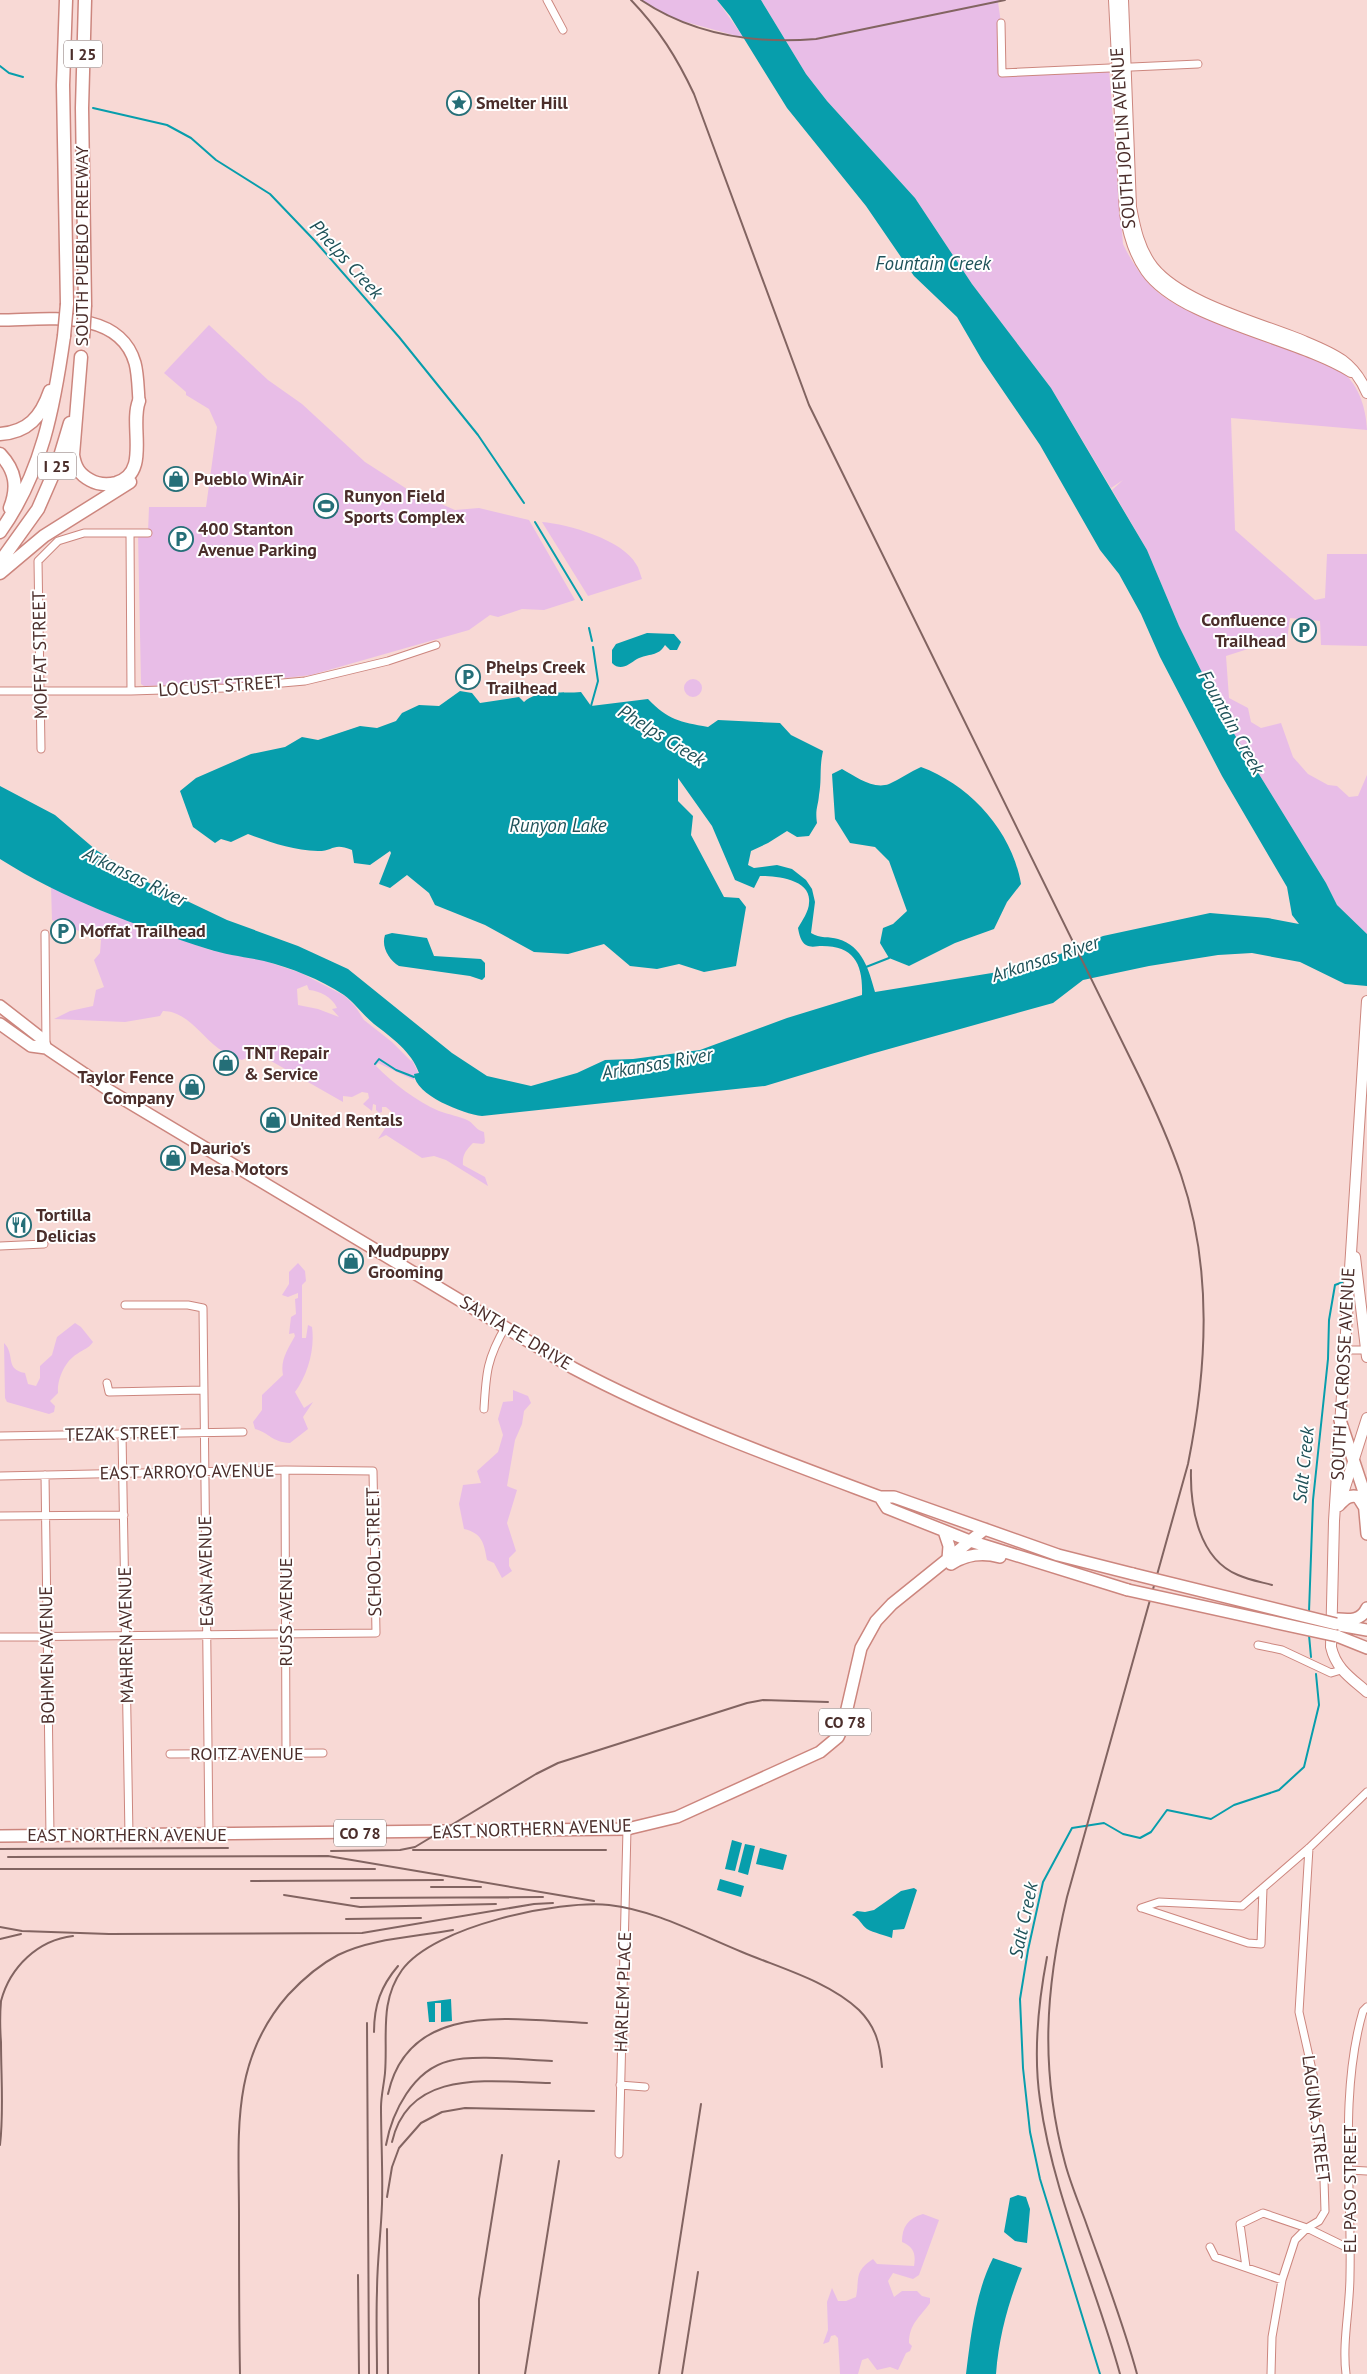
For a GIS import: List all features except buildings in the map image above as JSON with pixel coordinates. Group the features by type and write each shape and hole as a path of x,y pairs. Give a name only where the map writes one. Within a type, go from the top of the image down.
{"highway":[{"name":"SOUTH PUEBLO FREEWAY","path":"0,532 28,487 40,456 52,414 64,336 67,304 63,85 66,0"},
{"name":"SOUTH PUEBLO FREEWAY","path":"0,562 38,509 53,477 68,429 81,357 85,305 82,108 85,0"},
{"path":"81,357 73,455 77,468 82,474 96,483 112,484 125,479 133,471 137,456 136,410 139,401"},
{"path":"0,434 21,430 37,417 45,405 60,360"},
{"path":"0,573 44,536 81,511 120,490 132,480 139,470 143,450 142,409 139,401"},
{"path":"0,454 13,473 16,486 9,510 0,526"}],"main road":[{"name":"SOUTH JOPLIN AVENUE","path":"1114,0 1121,68"},
{"name":"SOUTH JOPLIN AVENUE","path":"1123,0 1121,68 1125,213 1130,239 1146,272 1175,296 1197,308 1312,352 1360,379 1367,392"},
{"path":"0,320 72,320 96,323 107,328 124,342 134,358 139,401"},
{"name":"SOUTH LA CROSSE AVENUE","path":"1341,1670 1330,1648 1335,1618 1334,1521 1351,1226 1367,1001"},
{"name":"SANTA FE DRIVE","path":"0,1006 41,1038 46,1048"},
{"path":"0,1014 29,1029"},
{"name":"SANTA FE DRIVE","path":"0,1024 31,1046 46,1048 110,1091 506,1326 573,1368 660,1412 880,1498"},
{"name":"SOUTH LA CROSSE AVENUE","path":"1351,1226 1366,1354"},
{"name":"SOUTH LA CROSSE AVENUE","path":"1334,1521 1367,1418"},
{"path":"1340,1420 1363,1489 1367,1534"},
{"path":"1339,1505 1346,1499 1354,1496 1363,1502 1366,1511"},
{"path":"880,1498 894,1497 1058,1555 1290,1613 1355,1620 1364,1614 1367,1608"},
{"path":"880,1498 887,1508 970,1542 1058,1570 1128,1590 1367,1642"},
{"name":"EAST NORTHERN AVENUE","path":"0,1836 627,1829 677,1817 820,1752 831,1744 838,1737 845,1721 857,1665 866,1638 876,1621 892,1604 985,1530"},
{"path":"944,1531 949,1546 948,1559"},
{"path":"918,1584 961,1557 976,1554 996,1556 1052,1573 1058,1570"},
{"path":"1335,1618 1367,1630"},
{"path":"1337,1636 1367,1648"},
{"path":"1341,1670 1367,1692"}],"street":[{"path":"547,0 562,30"},
{"path":"1001,23 1002,72 1198,64"},
{"name":"MOFFAT STREET","path":"42,749 38,561 58,541 84,533 130,533"},
{"path":"131,691 130,533 148,533"},
{"name":"LOCUST STREET","path":"0,691 131,691 225,688 305,681 388,661 436,645"},
{"path":"45,934 46,1048"},
{"path":"0,1246 44,1244"},
{"name":"EGAN AVENUE","path":"124,1305 188,1305 203,1308 208,1835"},
{"path":"484,1409 486,1370 492,1350 506,1326"},
{"path":"1344,1350 1366,1354"},
{"path":"107,1384 109,1392 204,1390"},
{"name":"TEZAK STREET","path":"0,1436 243,1432"},
{"name":"MAHREN AVENUE","path":"122,1434 130,1835"},
{"name":"EAST ARROYO AVENUE","path":"0,1476 285,1470 373,1471"},
{"name":"RUSS AVENUE","path":"285,1470 286,1754"},
{"name":"SCHOOL STREET","path":"286,1634 376,1633 373,1471"},
{"name":"BOHMEN AVENUE","path":"45,1475 50,1836"},
{"path":"0,1516 124,1515"},
{"path":"0,1637 286,1634"},
{"path":"1258,1645 1282,1650 1330,1673 1341,1670"},
{"name":"ROITZ AVENUE","path":"170,1754 323,1754"},
{"path":"1263,1888 1260,1944 1248,1943 1142,1908 1159,1902 1242,1906 1309,1848 1367,1792"},
{"name":"HARLEM PLACE","path":"619,2154 627,1829"},
{"name":"LAGUNA STREET","path":"1271,2374 1272,2337 1282,2280 1294,2240 1306,2228 1319,2221 1325,2211 1324,2180 1314,2110 1315,2083 1299,2012 1309,1848"},
{"name":"EL PASO STREET","path":"1346,2374 1350,2248 1349,2170 1352,2058 1363,2011 1367,2007"},
{"path":"620,2086 645,2087"},
{"path":"1349,2170 1367,2171"},
{"path":"1246,2267 1240,2224 1263,2213 1306,2228 1350,2248"},
{"path":"1210,2247 1215,2257 1282,2280"}],"shaded area":[{"path":"641,0 717,0 744,38 675,19"},
{"path":"761,0 1005,0 998,2 1003,72 1109,69 1123,244 1131,260 1153,288 1167,299 1197,315 1231,329 1318,359 1337,368 1344,373 1355,387 1363,404 1367,430 1231,418 1235,530 1315,600 1325,598 1327,554 1367,554 1367,646 1321,645 1320,621 1290,618 1287,640 1277,641 1269,648 1251,648 1226,656 1229,698 1248,708 1251,722 1261,728 1281,723 1293,757 1308,774 1328,785 1337,786 1349,797 1358,796 1367,775 1367,934 1337,905 1326,883 1225,719 1179,626 1147,550 1112,490 1123,480 1111,488 1051,388 972,284 915,198 827,101 806,74"},
{"name":"Runyon Field Sports Complex","path":"209,325 268,380 302,404 365,462 407,489 455,510 479,508 529,520 575,600 544,610 522,609 498,617 490,615 469,630 311,675 234,684 144,686 141,684 138,533 148,533 149,507 206,507 217,427 209,409 186,395 186,392 164,373"},
{"path":"542,522 580,530 607,541 629,555 637,566 642,579 588,596"},
{"path":"693,679 699,682 702,688 699,694 693,697 687,694 684,688 687,682"},
{"path":"51,887 100,910 210,950 265,961 301,973 345,996 355,1006 364,1020 412,1060 419,1074 414,1075 414,1080 378,1063 376,1066 398,1086 422,1102 439,1111 466,1119 484,1132 485,1142 483,1144 473,1143 466,1150 463,1165 485,1177 488,1186 446,1160 434,1156 422,1158 386,1135 378,1139 386,1127 383,1125 389,1126 396,1120 393,1113 386,1107 382,1107 382,1112 379,1113 376,1110 376,1105 373,1104 372,1111 363,1104 369,1098 368,1093 362,1092 352,1097 343,1096 343,1102 257,1053 242,1060 233,1057 217,1047 188,1021 172,1012 163,1011 160,1016 125,1022 54,1019 70,1011 93,1006 96,990 104,987 94,960 100,953 101,940 52,920","holes":["307,985 309,990 321,993 329,998 335,1004 337,1008 332,1009 339,1017 318,1009 298,1005 297,989"]},
{"path":"298,1263 305,1271 306,1281 302,1285 302,1338 306,1338 308,1325 312,1327 313,1335 310,1361 304,1377 295,1392 304,1408 313,1402 303,1417 308,1429 290,1443 279,1441 255,1429 253,1422 262,1410 262,1395 283,1375 284,1359 295,1336 294,1333 289,1334 291,1317 296,1314 295,1299 298,1298 298,1293 288,1297 282,1295 289,1284 289,1272"},
{"path":"75,1323 81,1327 93,1342 88,1348 73,1357 65,1366 59,1382 58,1393 50,1401 55,1406 54,1412 49,1414 7,1402 5,1398 4,1343 9,1352 12,1365 25,1373 28,1384 36,1386 40,1378 40,1366 52,1355 57,1337"},
{"path":"513,1390 528,1396 531,1403 524,1411 522,1424 515,1440 507,1486 517,1490 507,1523 516,1551 509,1558 509,1566 512,1571 502,1578 494,1563 487,1560 485,1549 478,1536 464,1529 459,1504 463,1485 481,1483 477,1471 498,1452 503,1435 498,1419 503,1402 513,1401"},
{"path":"923,2214 939,2220 919,2275 913,2279 893,2273 888,2281 894,2297 902,2291 917,2291 922,2296 930,2298 930,2303 916,2321 909,2336 909,2343 912,2346 910,2351 906,2353 898,2370 890,2367 877,2370 868,2358 862,2360 858,2374 840,2374 838,2338 835,2335 831,2336 829,2342 823,2344 828,2330 827,2302 832,2288 838,2301 846,2301 856,2297 860,2271 873,2259 877,2264 914,2266 915,2258 913,2251 902,2242 902,2237 907,2224 913,2218"}],"water":[{"path":"717,0 761,0 806,74 827,101 915,198 972,284 1051,388 1147,550 1179,626 1225,719 1326,883 1337,905 1367,934 1367,986 1345,984 1300,962 1252,953 1218,955 1149,966 1083,980 1053,1003 765,1086 482,1116 452,1107 422,1089 416,1082 414,1074 419,1073 416,1065 406,1052 348,998 335,989 285,967 215,951 128,921 49,887 0,859 0,786 55,815 96,850 143,880 227,920 298,946 348,969 452,1053 487,1076 531,1086 577,1073 605,1060 633,1059 700,1050 787,1018 862,995 861,975 858,966 855,959 842,949 810,946 803,942 798,928 807,913 809,903 805,889 799,884 783,878 760,876 754,888 735,880 712,826 678,778 678,801 693,816 691,835 724,897 739,898 746,907 736,966 704,972 679,964 657,969 630,966 604,944 568,954 534,952 485,925 435,905 429,893 407,875 390,888 379,884 391,853 390,851 370,865 354,863 352,850 341,847 323,851 291,848 248,834 231,842 221,839 215,843 193,827 180,791 196,778 251,754 285,747 302,737 318,740 360,726 377,728 396,721 402,713 419,705 439,706 460,691 472,693 480,703 519,697 524,702 536,695 581,692 591,706 648,699 668,716 708,727 718,720 780,723 791,735 823,751 816,811 817,823 809,836 797,837 787,831 751,851 748,865 754,868 777,865 792,869 806,880 812,889 815,902 811,933 847,942 853,947 864,960 875,992 1029,967 1103,936 1210,913 1268,918 1299,924 1292,915 1287,887 1222,776 1160,657 1141,614 1119,574 1100,550 1040,445 982,360 957,317 914,276 866,206 787,108 730,16"},
{"path":"647,633 674,634 681,642 677,650 670,650 665,645 656,653 641,657 622,667 615,666 612,663 612,650 616,644"},
{"path":"921,767 956,785 986,812 1008,846 1016,864 1021,884 1007,902 994,929 955,943 909,966 889,958 880,943 883,928 893,924 907,911 889,861 875,847 850,843 835,819 832,774 842,769 871,784 883,785 889,784"},
{"path":"392,933 427,938 434,956 481,959 485,963 485,977 482,980 470,976 399,966 389,957 384,944 385,935"},
{"path":"732,1840 742,1843 735,1871 725,1869"},
{"path":"745,1844 755,1846 748,1875 738,1872"},
{"path":"760,1848 787,1855 783,1870 756,1864"},
{"path":"720,1879 744,1886 741,1897 717,1890"},
{"path":"914,1888 917,1890 905,1927 904,1929 893,1930 892,1938 867,1929 852,1915 857,1911 874,1910 901,1891"},
{"path":"451,1999 452,2021 441,2022 441,2003 435,2003 435,2022 429,2022 427,2002"},
{"path":"1018,2195 1026,2197 1030,2209 1027,2243 1015,2241 1004,2232 1010,2198"},
{"path":"993,2258 1022,2268 1005,2320 999,2346 996,2374 966,2374 978,2300"}],"waterway":[{"name":"Phelps Creek","path":"0,66 9,73 23,77"},
{"name":"Phelps Creek","path":"93,108 167,125 191,138 216,160 270,194 315,241 399,337 478,435 524,503"},
{"path":"535,522 582,600"},
{"name":"Phelps Creek","path":"589,628 592,641"},
{"name":"Phelps Creek","path":"592,707 598,681 593,647"},
{"path":"866,967 889,958"},
{"path":"375,1064 379,1059 396,1070 414,1077"},
{"name":"Salt Creek","path":"1309,1612 1313,1500 1328,1359 1329,1320 1335,1285 1343,1282"},
{"name":"Salt Creek","path":"1309,1635 1311,1657"},
{"name":"Salt Creek","path":"1100,2374 1040,2179 1030,2132 1023,2068 1020,1999 1028,1950 1043,1882 1072,1828 1104,1823 1123,1834 1140,1838 1151,1832 1167,1810 1211,1819 1234,1805 1279,1790 1304,1767 1319,1705 1316,1674"}],"railway":[{"path":"631,0 667,44 694,94 809,405 1144,1086 1181,1175 1191,1211 1198,1246 1204,1319 1203,1356 1188,1464 1067,1897 1054,1964 1048,2030 1052,2095 1065,2163 1119,2316 1137,2374"},
{"path":"641,0 682,22 703,29 748,38 770,40 816,39 1005,0"},
{"path":"1191,1470 1192,1500 1195,1516 1206,1545 1214,1557 1238,1575 1272,1585"},
{"path":"331,1851 400,1850 415,1847 536,1774 558,1763 747,1703 763,1700 828,1702"},
{"path":"0,1849 228,1848"},
{"path":"413,1850 606,1850"},
{"path":"8,1857 328,1856 594,1901"},
{"path":"0,1869 375,1869"},
{"path":"251,1881 443,1880"},
{"path":"431,1887 481,1887"},
{"path":"284,1895 360,1907 496,1904"},
{"path":"351,1898 543,1897"},
{"path":"0,1927 22,1931 109,1934 362,1933 534,1904 553,1903"},
{"path":"377,2374 377,2280 382,2192 381,2099 386,2060 387,2007 395,1982 402,1970 418,1954 468,1929 498,1919 530,1912 587,1905 609,1905 643,1912 803,1976 847,2000 865,2016 873,2029 880,2051 882,2067"},
{"path":"346,1919 421,1918"},
{"path":"240,2374 239,2127 247,2072 256,2046 269,2020 288,1995 324,1963 351,1949 380,1941 453,1930"},
{"path":"0,1939 21,1934"},
{"path":"0,2145 2,2107 0,2011 5,1989 11,1977 27,1957 37,1949 48,1943 73,1936"},
{"path":"1047,1957 1041,1992 1037,2046 1038,2082 1046,2135 1064,2204 1120,2374"},
{"path":"374,2032 375,2013 380,1996 387,1981 398,1966"},
{"path":"388,2094 400,2064 418,2042 441,2029 468,2022 497,2019 587,2023"},
{"path":"367,2023 369,2374"},
{"path":"386,2145 393,2119 406,2094 425,2073 436,2066 449,2061 471,2058 552,2061"},
{"path":"392,2142 401,2118 416,2101 434,2090 456,2084 479,2081 550,2083"},
{"path":"659,2374 701,2104"},
{"path":"387,2197 392,2167 399,2148 421,2123 442,2112 465,2108 594,2111"},
{"path":"479,2374 479,2299 502,2155"},
{"path":"525,2374 559,2161"},
{"path":"387,2229 388,2374"},
{"path":"682,2374 698,2272"},
{"path":"358,2275 359,2374"}],"place":[{"name":"Smelter Hill","path":"459,103"},
{"name":"Pueblo WinAir","path":"176,479"},
{"name":"Runyon Field Sports Complex","path":"326,506"},
{"name":"400 Stanton Avenue Parking","path":"181,539"},
{"name":"Confluence Trailhead","path":"1304,630"},
{"name":"Phelps Creek Trailhead","path":"468,677"},
{"name":"Moffat Trailhead","path":"63,931"},
{"name":"TNT Repair & Service","path":"226,1063"},
{"name":"Taylor Fence Company","path":"192,1087"},
{"name":"United Rentals","path":"273,1120"},
{"name":"Daurio's Mesa Motors","path":"173,1158"},
{"name":"Tortilla Delicias","path":"19,1225"},
{"name":"Mudpuppy Grooming","path":"351,1261"}],"water label":[{"name":"Fountain Creek","path":"933,263"},
{"name":"Fountain Creek","path":"1232,722"},
{"name":"Runyon Lake","path":"558,825"},
{"name":"Arkansas River","path":"135,876"},
{"name":"Arkansas River","path":"1045,958"},
{"name":"Arkansas River","path":"657,1063"}]}
